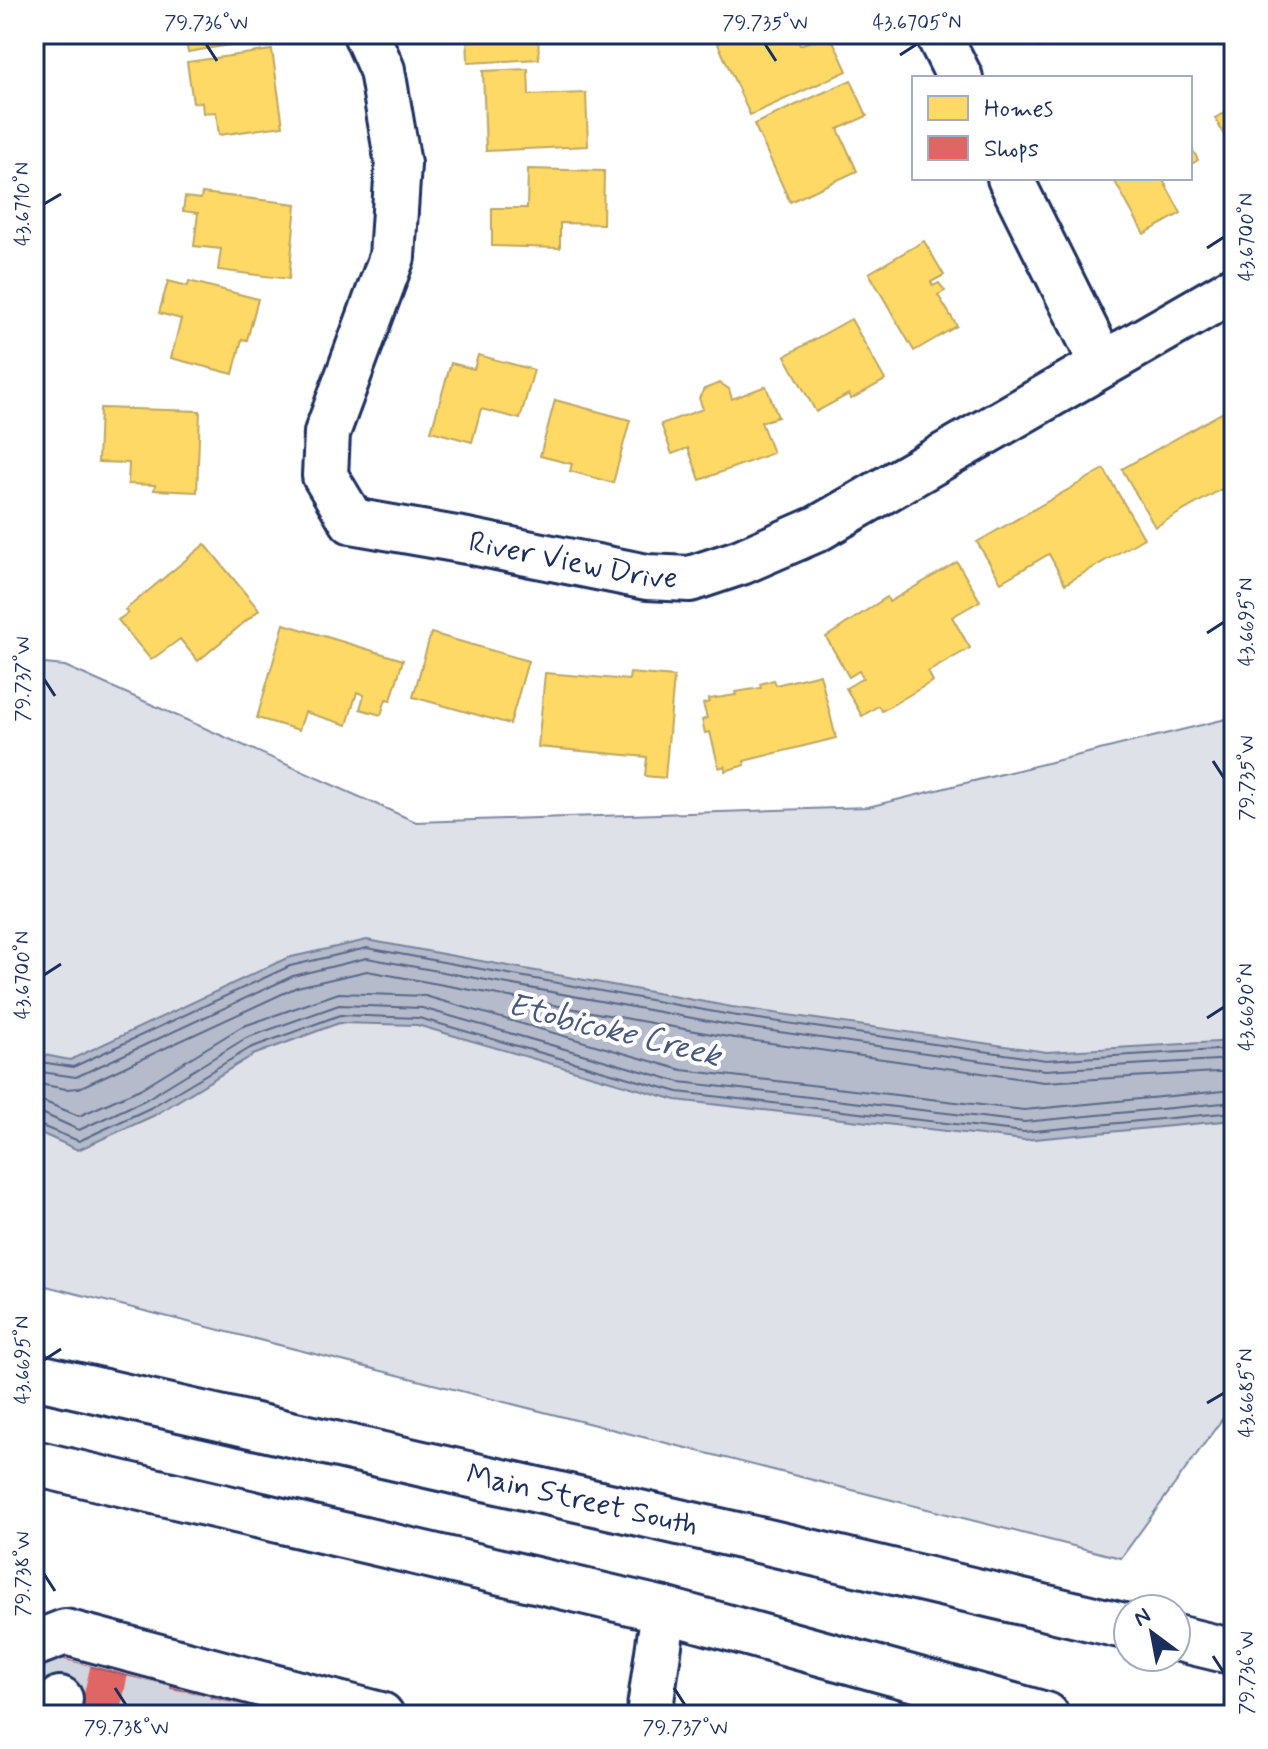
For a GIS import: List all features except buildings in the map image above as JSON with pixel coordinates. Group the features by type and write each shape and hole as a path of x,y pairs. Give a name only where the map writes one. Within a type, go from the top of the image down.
{"main road":[{"name":"River View Drive","path":"366,34 382,70 398,164 392,257 327,433 325,476 352,521 647,577 690,579 741,562 817,529 1234,289"},
{"path":"938,34 959,76"},
{"path":"1011,180 1102,363"},
{"name":"Main Street South","path":"34,1376 1112,1623"},
{"path":"34,1463 664,1610 1046,1715"},
{"path":"649,1715 664,1610"},
{"path":"1192,1642 1234,1652"},
{"path":"59,1671 189,1678 297,1704 381,1715"}],"shaded area":[{"path":"34,663 65,666 416,822 868,807 1234,717 1234,1403 1121,1558 34,1283"}],"water":[{"name":"Etobicoke Creek","path":"367,940 732,1007 1047,1052 1234,1041 1234,1120 1024,1140 676,1100 417,1025 339,1023 253,1055 153,1116 78,1150 34,1130 34,1053 70,1060 287,958"}],"tunnel":[{"path":"60,1699 69,1661"},
{"path":"142,1715 149,1681"},
{"path":"184,1715 188,1692"},
{"path":"220,1715 223,1701"}]}
